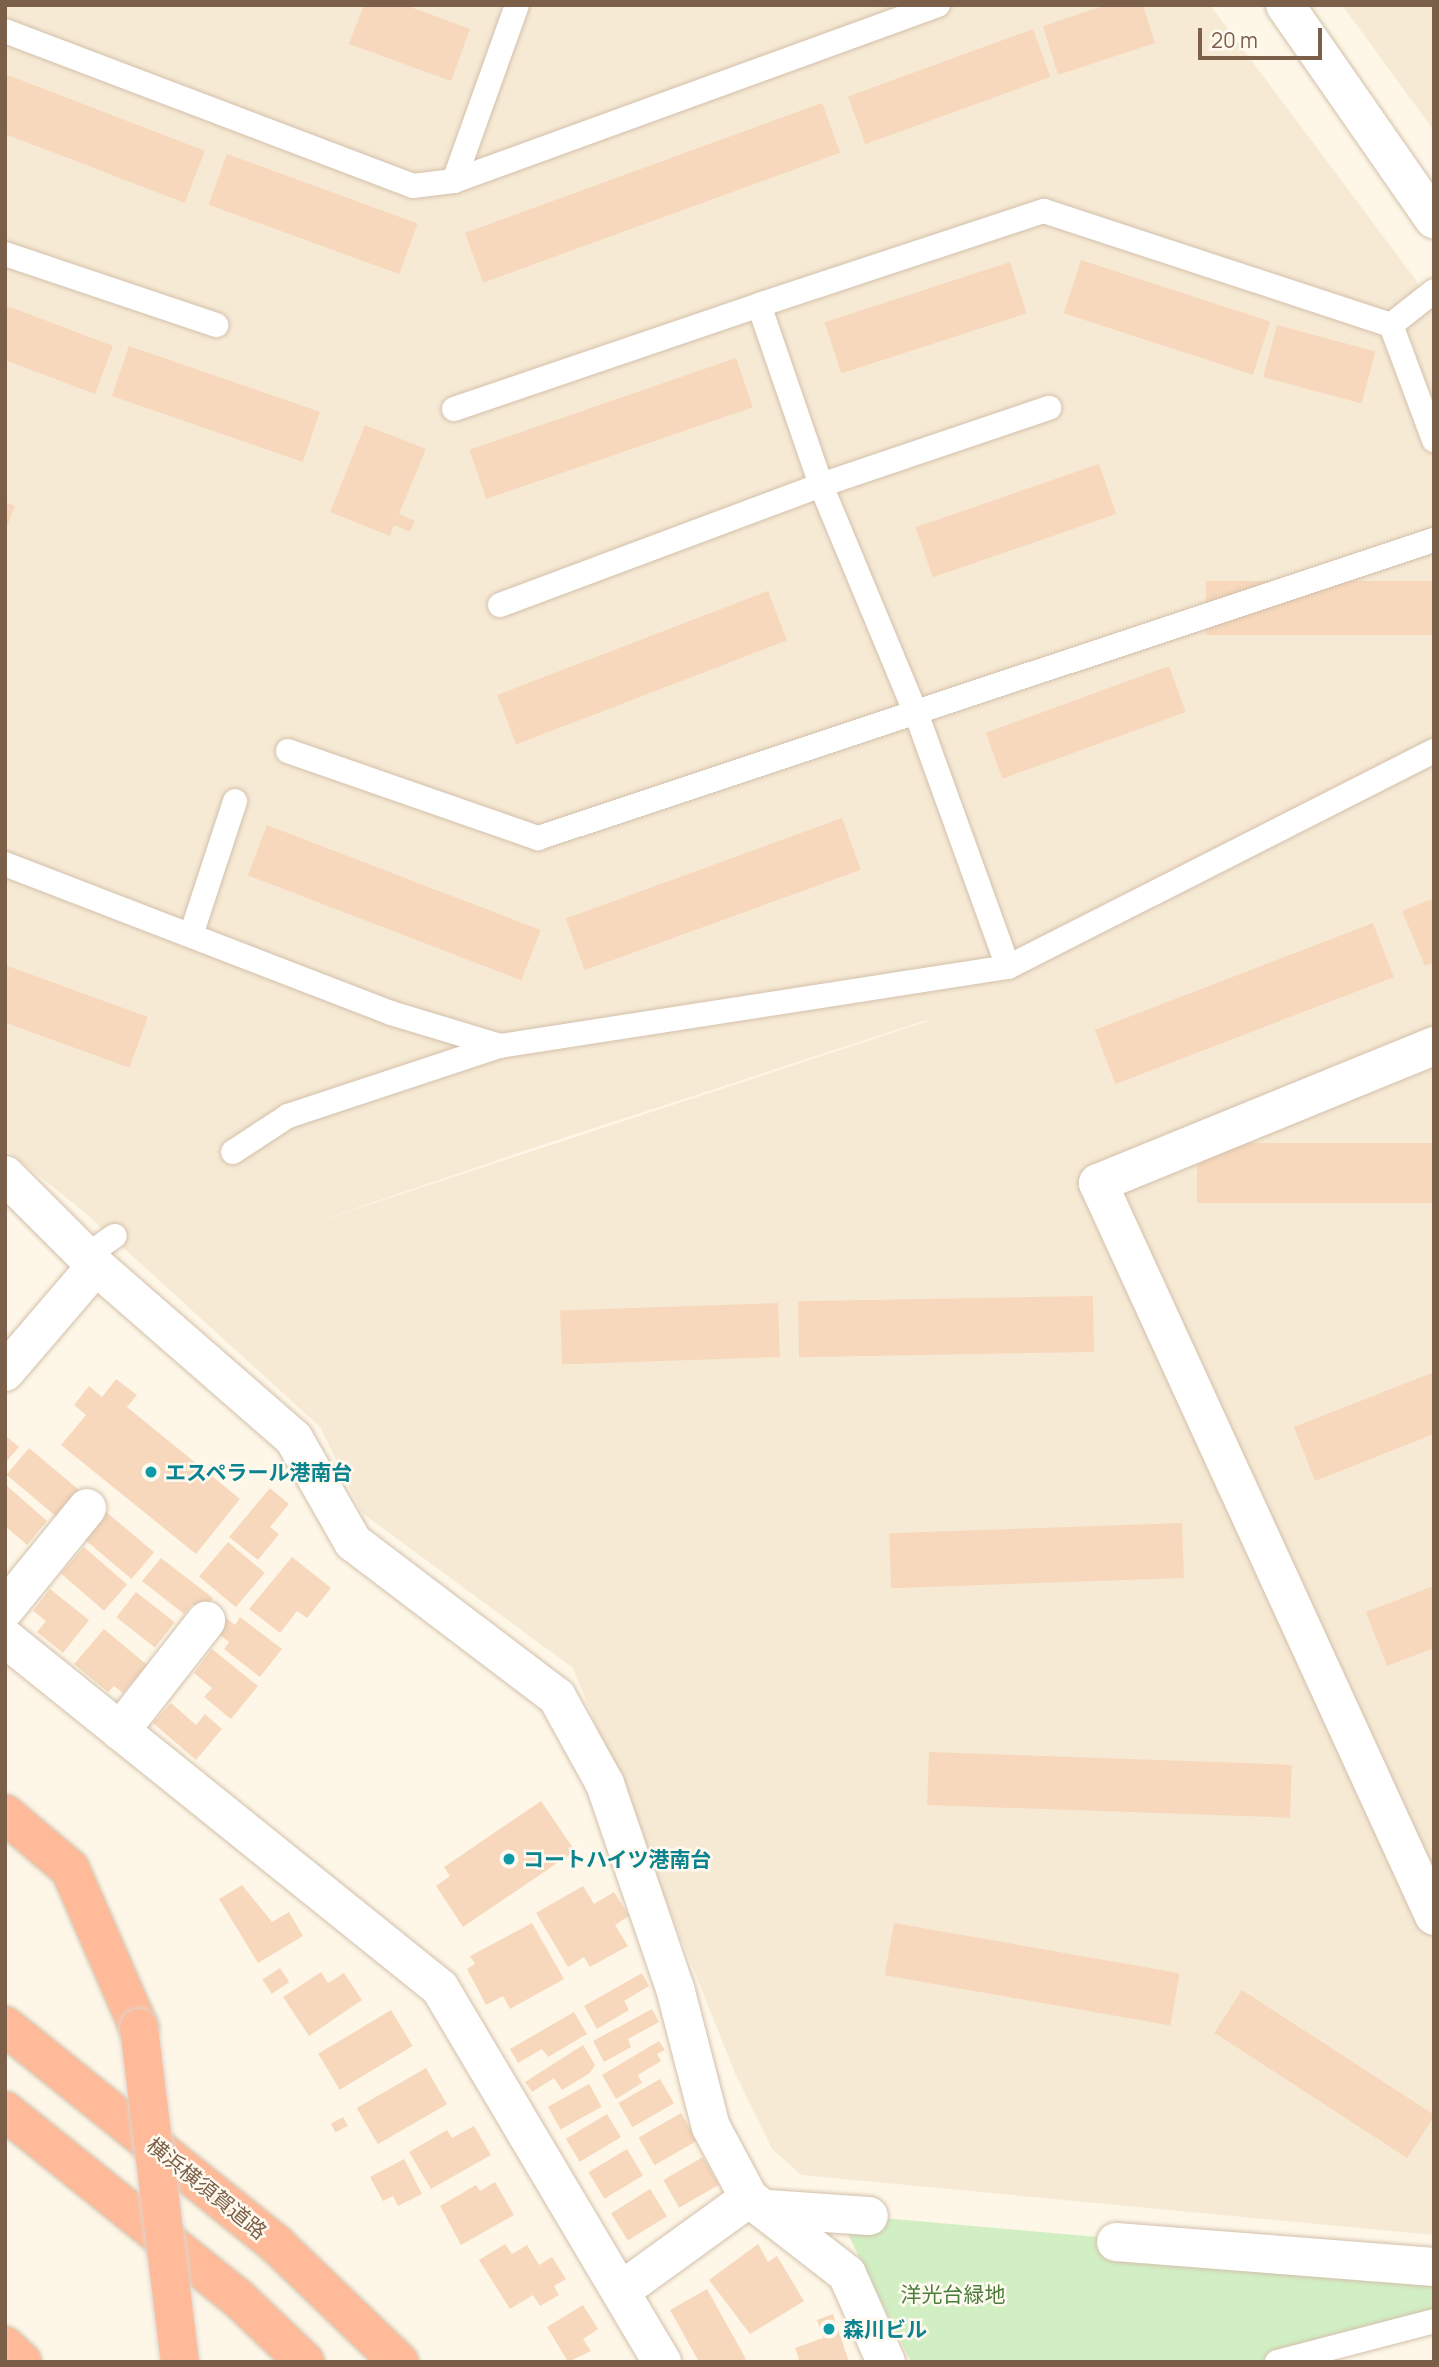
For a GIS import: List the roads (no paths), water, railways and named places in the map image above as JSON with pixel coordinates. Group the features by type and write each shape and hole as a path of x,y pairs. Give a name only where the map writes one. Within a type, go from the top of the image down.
{"highway":[{"path":"5,1814 70,1869 139,2028 180,2362"},
{"name":"横浜横須賀道路","path":"5,2026 277,2245 400,2362"},
{"path":"5,2111 239,2299 305,2362"},
{"path":"5,2346 22,2362"}],"street":[{"path":"1285,5 1434,219"},
{"path":"1434,1046 1098,1183 1434,1916"},
{"path":"5,1175 99,1253 294,1439 353,1542 557,1697 605,1784 675,1988 711,2127 759,2203 848,2274 886,2362"},
{"path":"5,1372 99,1253"},
{"path":"5,1609 87,1507"},
{"path":"120,1731 206,1620"},
{"path":"5,1638 440,1988 622,2290 662,2362"},
{"path":"622,2290 759,2203 869,2216"},
{"path":"1116,2242 1434,2267"}],"lane":[{"path":"454,181 517,5"},
{"path":"5,31 413,186 454,181 938,5"},
{"path":"454,410 1044,211 1391,324"},
{"path":"5,254 216,324"},
{"path":"1391,324 1434,291"},
{"path":"759,305 821,485 917,716 1009,967"},
{"path":"1391,324 1434,440"},
{"path":"500,605 821,485 1049,408"},
{"path":"288,751 538,838 917,716 1434,540"},
{"path":"233,1152 288,1116 500,1046 1009,967 1434,751"},
{"path":"191,935 235,801"},
{"path":"5,864 391,1013 500,1046"},
{"path":"1277,2362 1434,2321"}],"place":[{"name":"エスペラール港南台","path":"151,1472"},
{"name":"コートハイツ港南台","path":"509,1859"},
{"name":"森川ビル","path":"829,2329"}],"park label":[{"name":"洋光台緑地","path":"953,2294"}]}
